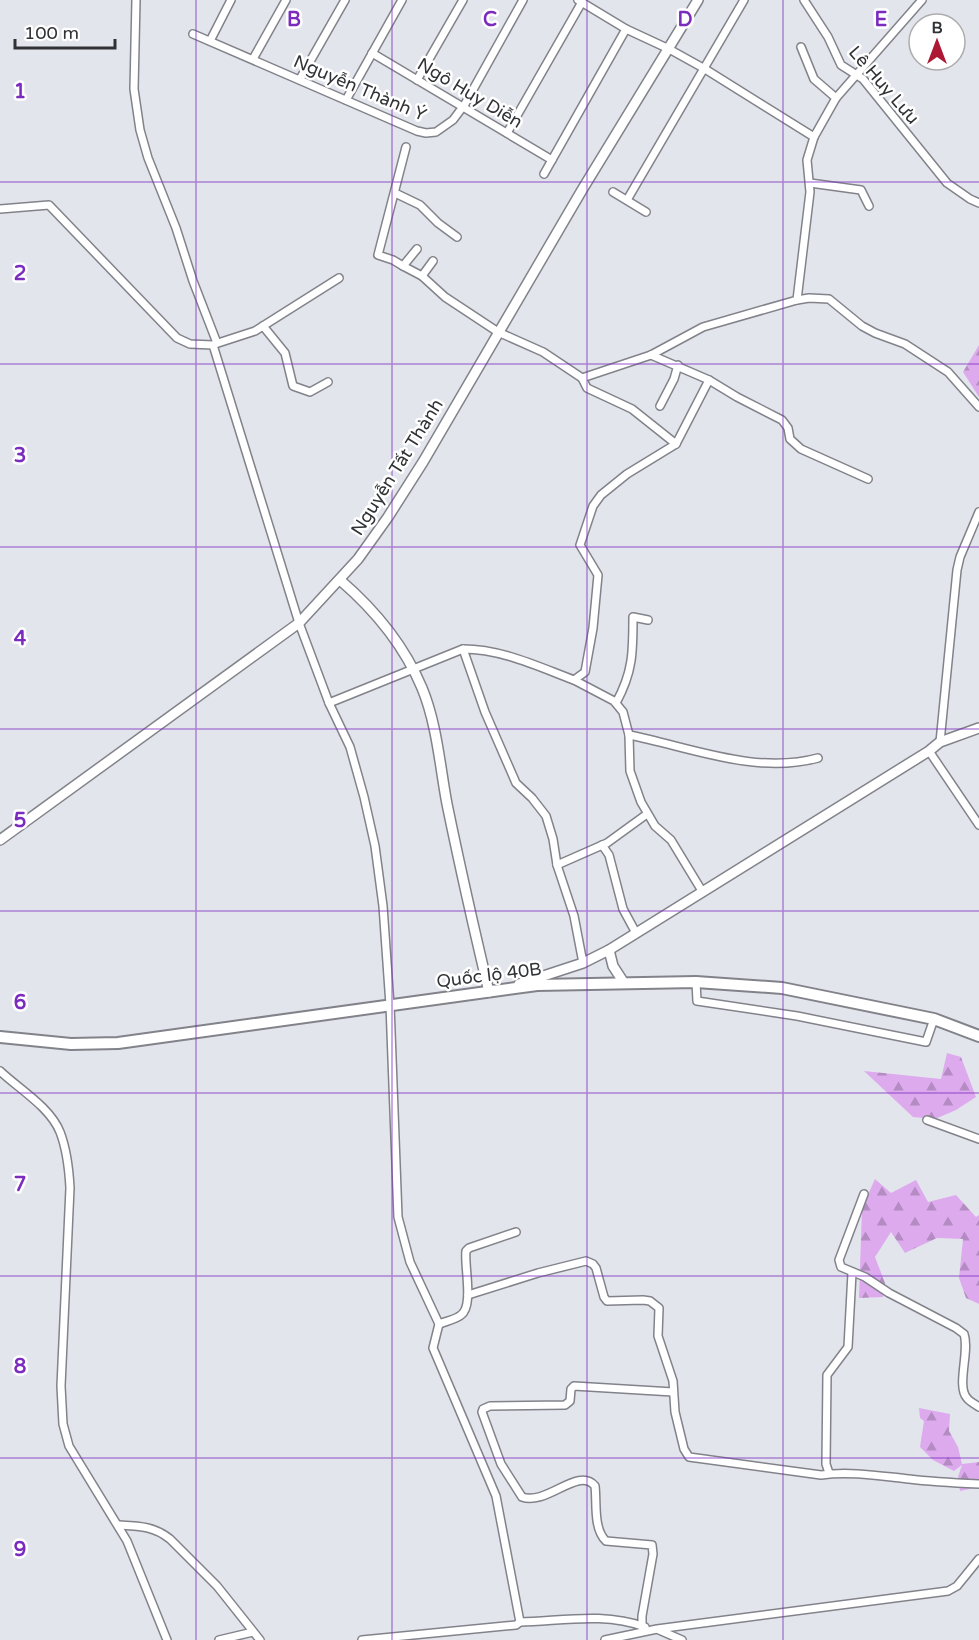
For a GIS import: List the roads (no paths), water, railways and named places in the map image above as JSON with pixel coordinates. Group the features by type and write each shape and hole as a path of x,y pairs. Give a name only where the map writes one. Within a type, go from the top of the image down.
{"highway":[{"name":"Quốc lộ 40B","path":"0,1037 71,1044 118,1043 537,985 696,982 782,988 934,1019 979,1036"}],"main road":[{"name":"Nguyễn Tất Thành","path":"0,840 299,623 340,580 375,537 408,486 698,0"},
{"path":"340,580 380,619 396,639 423,689 489,992 545,977 583,963 609,950 940,742 979,728"},
{"path":"609,950 614,966 624,983"}],"street":[{"path":"136,0 134,82 142,139 176,228 215,344 299,623 329,703 350,747 364,797 373,836 383,906 390,1005 398,1217 410,1262 439,1324 433,1348 496,1496 520,1622"},
{"path":"210,40 231,0"},
{"path":"253,59 286,0"},
{"path":"300,80 345,0"},
{"path":"346,99 400,3 390,0"},
{"path":"417,80 464,0"},
{"name":"Nguyễn Thành Ý","path":"192,34 417,131 436,132 447,125 462,107 523,0"},
{"path":"627,200 744,0"},
{"name":"Lê Huy Lưu","path":"804,0 828,37 841,65 857,74 948,183 970,199 979,202"},
{"path":"797,300 810,183 807,160 814,137 836,98 922,0"},
{"path":"507,133 580,1 626,29 705,69 814,137"},
{"path":"544,174 626,29"},
{"path":"801,47 813,79 836,98"},
{"name":"Ngô Huy Diễn","path":"372,53 552,160"},
{"path":"406,147 378,255 393,260 422,276 445,297 498,332 543,352 582,378 587,388 632,409 676,444"},
{"path":"810,183 861,190 869,206"},
{"path":"613,192 646,212"},
{"path":"395,193 420,205 438,223 457,237"},
{"path":"0,209 49,205 177,338 190,344 215,344 240,337 263,326 339,278"},
{"path":"403,266 417,249"},
{"path":"422,276 433,261"},
{"path":"582,378 651,354 703,327 797,300 825,298 832,301 862,326 905,344 948,372 979,407"},
{"path":"263,326 285,353 292,386 310,392 328,382"},
{"path":"651,354 709,380 782,420 788,428 790,439 801,449 868,479"},
{"path":"660,406 674,379 678,365"},
{"path":"574,680 585,672 597,596 598,576 580,545 593,506 620,479 676,444 709,380"},
{"path":"940,742 957,570 960,557 979,512"},
{"path":"616,703 627,683 632,662 633,617 648,620"},
{"path":"329,703 463,649 510,657 574,680 616,703 623,712 629,735 630,771 647,814 655,826 670,840 702,891"},
{"path":"463,649 485,712 516,783 546,816 553,839 557,866 574,916 583,963"},
{"path":"629,735 691,750 763,762 794,763 818,758"},
{"path":"929,751 979,825"},
{"path":"557,866 602,845 647,814"},
{"path":"602,845 609,855 623,909 636,933"},
{"path":"696,982 697,1001 797,1016 926,1042 934,1019"},
{"path":"0,1071 41,1107 60,1132 66,1155 70,1188 61,1412 69,1446 127,1541 167,1640"},
{"path":"927,1120 979,1139"},
{"path":"864,1194 839,1260 841,1267 865,1277 889,1293 964,1334 967,1345 963,1391 967,1399 979,1407"},
{"path":"439,1324 463,1314 467,1307 466,1251 516,1232"},
{"path":"468,1295 560,1267 589,1262 596,1268 607,1301 650,1301 659,1308 658,1336 672,1381 675,1412 684,1449 689,1457 755,1464 807,1473 868,1474 979,1484"},
{"path":"829,1473 826,1464 827,1375 848,1347 852,1273"},
{"path":"642,1626 653,1554 652,1545 603,1539 598,1524 595,1486 591,1482 577,1480 543,1497 532,1499 522,1497 501,1464 482,1412 490,1406 565,1405 570,1401 571,1389 574,1386 673,1392"},
{"path":"119,1526 153,1528 170,1539 236,1607 260,1640"},
{"path":"605,1640 655,1629 948,1591 957,1586 979,1558"},
{"path":"362,1640 516,1625 520,1622 597,1618 621,1620 655,1629 682,1640"},
{"path":"219,1640 252,1632"}]}
